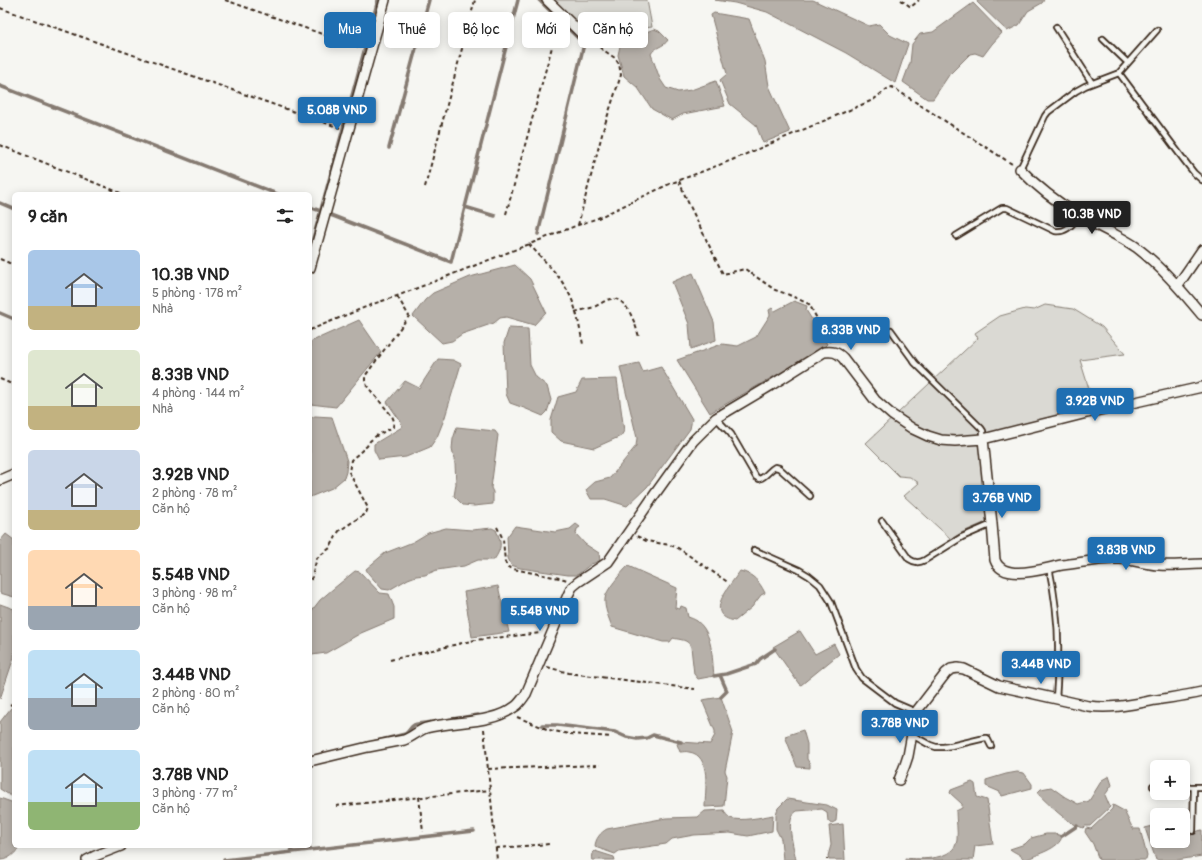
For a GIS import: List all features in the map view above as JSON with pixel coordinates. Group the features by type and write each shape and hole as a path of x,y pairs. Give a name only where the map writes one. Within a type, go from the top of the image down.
{"street":[{"path":"312,261 385,0"},
{"path":"547,0 559,12"},
{"path":"570,23 578,30"},
{"path":"1020,170 1044,192 1079,216 1136,247 1178,285 1202,315"},
{"path":"1178,285 1202,250"},
{"path":"312,761 404,740 410,738 418,731 425,728 488,719 508,711 517,705 526,694 572,587 608,562 693,441 716,418 824,352 838,352 874,400 892,415 913,429 928,436 942,440 955,441 983,439 1086,413 1202,387"},
{"path":"983,439 995,560 1002,569 1008,572 1016,573 1049,567 1110,560 1159,565 1202,564"},
{"path":"0,480 12,475"},
{"path":"899,780 906,765 916,712 951,669 964,669 999,686 1088,706 1115,707 1202,692"},
{"path":"87,860 116,848"}],"lane":[{"path":"1056,27 1092,83"},
{"path":"1020,170 1045,116 1052,108 1076,91 1092,83 1119,73 1156,30"},
{"path":"1103,39 1128,63"},
{"path":"1119,73 1194,173 1202,180"},
{"path":"956,236 1002,208 1007,208 1055,231 1061,232 1079,216"},
{"path":"891,330 915,363 981,428 983,431 983,439"},
{"path":"716,418 731,434 756,477 759,479 763,478 775,467 779,468 810,496"},
{"path":"882,521 909,560 914,562 925,560 962,537 992,524"},
{"path":"754,550 799,570 820,585 832,602 856,669 862,678 895,703 916,712"},
{"path":"1049,567 1058,634 1056,699"},
{"path":"912,735 936,747 951,746 984,738 989,740 991,746"},
{"path":"1190,787 1202,787"},
{"path":"1193,831 1194,787"}],"path":[{"path":"225,0 371,51"},
{"path":"425,187 475,0"},
{"path":"901,0 911,7 919,0"},
{"path":"0,8 348,131"},
{"path":"506,214 552,48"},
{"path":"578,225 604,126 621,75 619,64 615,58 600,48"},
{"path":"312,329 373,304 598,218 679,181 873,100 892,87 1020,170"},
{"path":"0,145 118,192"},
{"path":"679,181 723,274 745,269 775,290 808,304 829,341 832,351"},
{"path":"529,244 568,291 583,344"},
{"path":"0,259 12,263"},
{"path":"312,574 317,558 330,548 339,531 366,513 368,508 349,472 351,460 376,436 393,427 394,421 392,416 367,386 365,376 409,316 397,296"},
{"path":"575,312 594,307 611,299 616,299 624,304 632,317 639,337"},
{"path":"0,379 12,384"},
{"path":"497,527 503,539 505,562 508,567 513,570 564,578 570,581 572,587"},
{"path":"629,532 646,541 670,545 678,548 729,583"},
{"path":"390,660 475,640 552,632"},
{"path":"538,664 569,674 695,689"},
{"path":"508,711 549,730 569,734 611,737"},
{"path":"483,720 497,860"},
{"path":"488,769 600,765"},
{"path":"336,806 490,790"},
{"path":"419,797 423,832"},
{"path":"496,848 550,844"}],"shaded area":[{"path":"551,0 647,0 652,27 648,28 648,12 578,12 578,27 570,19 570,12 563,12"},
{"path":"715,0 813,0 869,26 879,24 890,35 908,44 895,83 846,53 767,12 735,3"},
{"path":"978,0 1044,0 1042,3 1028,11 1019,25 1007,31 977,2"},
{"path":"973,3 1002,33 983,56 975,53 970,54 949,75 933,99 927,99 903,82 910,63 912,44 920,34 933,32"},
{"path":"714,13 749,19 765,61 769,86 790,132 763,143 756,125 730,104 720,80 727,74 711,15"},
{"path":"654,29 659,31 668,40 651,54 660,79 666,88 678,92 691,90 716,81 725,106 683,114 672,120 652,109 638,88 624,76 618,55 620,48 648,48 648,31"},
{"path":"515,265 530,279 546,312 534,325 506,317 500,318 494,323 462,334 452,341 442,343 413,316 425,300 433,293 470,277"},
{"path":"693,273 714,322 716,340 691,349 689,324 672,282"},
{"path":"794,301 807,306 806,310 827,344 822,349 710,413 677,360 722,344 738,346 756,337 770,315 769,310 772,308 775,311"},
{"path":"1045,305 1073,309 1102,327 1125,354 1080,360 1095,408 986,435 988,518 986,522 951,539 904,496 919,483 910,477 899,476 866,443 978,338 975,333 1000,316 1025,309 1034,310"},
{"path":"359,320 381,352 336,407 312,404 312,341"},
{"path":"509,328 528,329 530,365 536,377 547,386 551,400 547,412 543,416 510,403 506,394 504,343"},
{"path":"438,359 453,360 461,364 445,417 437,437 430,447 406,457 379,460 374,450 374,444 402,427 401,422 387,402 405,381 419,388"},
{"path":"639,363 643,372 661,367 692,419 690,429 647,487 627,506 605,499 591,499 586,490 595,482 610,478 636,446 637,438 620,367"},
{"path":"617,379 624,431 621,436 594,448 561,441 551,432 551,420 558,397 576,392 582,380"},
{"path":"312,417 332,417 347,461 344,478 332,488 312,496"},
{"path":"457,427 495,431 498,435 491,488 493,492 493,504 474,506 463,505 454,496 456,484 455,464 452,449 453,439"},
{"path":"576,524 580,527 577,529 576,534 585,544 599,553 600,561 591,564 577,575 520,568 511,565 508,558 507,537 515,526 555,532 570,529"},
{"path":"446,528 472,530 492,528 496,530 499,538 499,552 494,560 478,560 464,566 437,570 425,575 416,576 389,590 382,589 368,573 366,569 385,553 413,542 428,533"},
{"path":"6,534 12,538 12,596 0,593 0,541"},
{"path":"628,566 677,588 675,608 680,609 681,606 686,608 688,617 694,619 702,626 709,639 714,676 698,679 694,674 691,647 686,641 673,638 670,642 663,642 612,627 605,606 605,599 614,582"},
{"path":"355,571 360,572 380,593 389,594 394,607 394,619 361,633 326,653 312,655 312,610 320,600"},
{"path":"740,571 749,574 755,579 765,593 761,595 752,607 735,621 725,618 720,613 719,606 725,592"},
{"path":"498,586 509,632 472,637 464,592"},
{"path":"0,604 12,608 12,663 0,699"},
{"path":"800,631 815,654 834,644 839,654 801,685 773,647"},
{"path":"721,697 733,732 725,771 727,776 724,806 705,807 706,775 701,760 696,755 688,752 680,752 677,744 681,742 710,744 715,735 715,731 702,700"},
{"path":"11,708 12,796 0,789 0,722"},
{"path":"803,730 807,744 807,759 810,764 810,768 797,767 785,736"},
{"path":"1017,772 1024,773 1032,784 1032,788 1002,796 1000,792 986,786 986,780"},
{"path":"1109,776 1112,785 1105,795 1110,807 1090,826 1085,826 1083,828 1064,818 1037,793 1041,789 1051,787 1078,804 1089,801 1102,780"},
{"path":"972,782 975,784 977,797 987,800 993,844 975,846 973,860 905,860 905,858 920,859 944,855 955,847 957,840 956,811 962,808 962,804 950,793 951,790"},
{"path":"0,798 12,802 12,848 19,848 14,854 0,860"},
{"path":"787,799 827,805 837,810 836,821 832,823 828,821 827,812 822,809 797,811 793,815 790,826 796,860 783,860 781,839 776,829 776,814 778,808"},
{"path":"1113,805 1124,811 1133,829 1140,829 1147,856 1146,860 1099,860 1093,844 1085,832 1086,828 1091,829 1112,809"},
{"path":"724,810 730,818 739,820 773,815 772,831 748,836 730,833 694,835 672,839 666,844 619,851 615,854 595,847 599,836 607,829 666,818 698,817 705,811"},
{"path":"843,824 845,860 829,860 828,856 831,845 829,826"},
{"path":"1150,827 1150,843 1145,828"},
{"path":"1202,830 1202,856 1177,860 1156,860 1152,848 1190,848 1190,836"},
{"path":"1046,834 1062,836 1060,841 1052,848 1026,860 1010,849 1025,844 1031,838"},
{"path":"595,851 614,857 615,860 592,860 593,853"}],"waterway":[{"path":"312,243 378,0"},
{"path":"389,148 429,0"},
{"path":"312,208 451,262 518,0"},
{"path":"538,234 584,44 539,0"},
{"path":"0,86 272,192"},
{"path":"0,203 12,208"},
{"path":"465,207 495,216"},
{"path":"0,313 12,318"},
{"path":"714,676 726,674 756,664 760,659 775,649"},
{"path":"720,675 727,691 721,697"},
{"path":"446,720 478,715"},
{"path":"373,742 405,734 414,725 434,722"},
{"path":"542,725 557,725 615,732 626,737 637,739 647,738 653,735 681,742"},
{"path":"1062,836 1077,826"},
{"path":"224,860 474,831"},
{"path":"291,848 292,852"}]}
